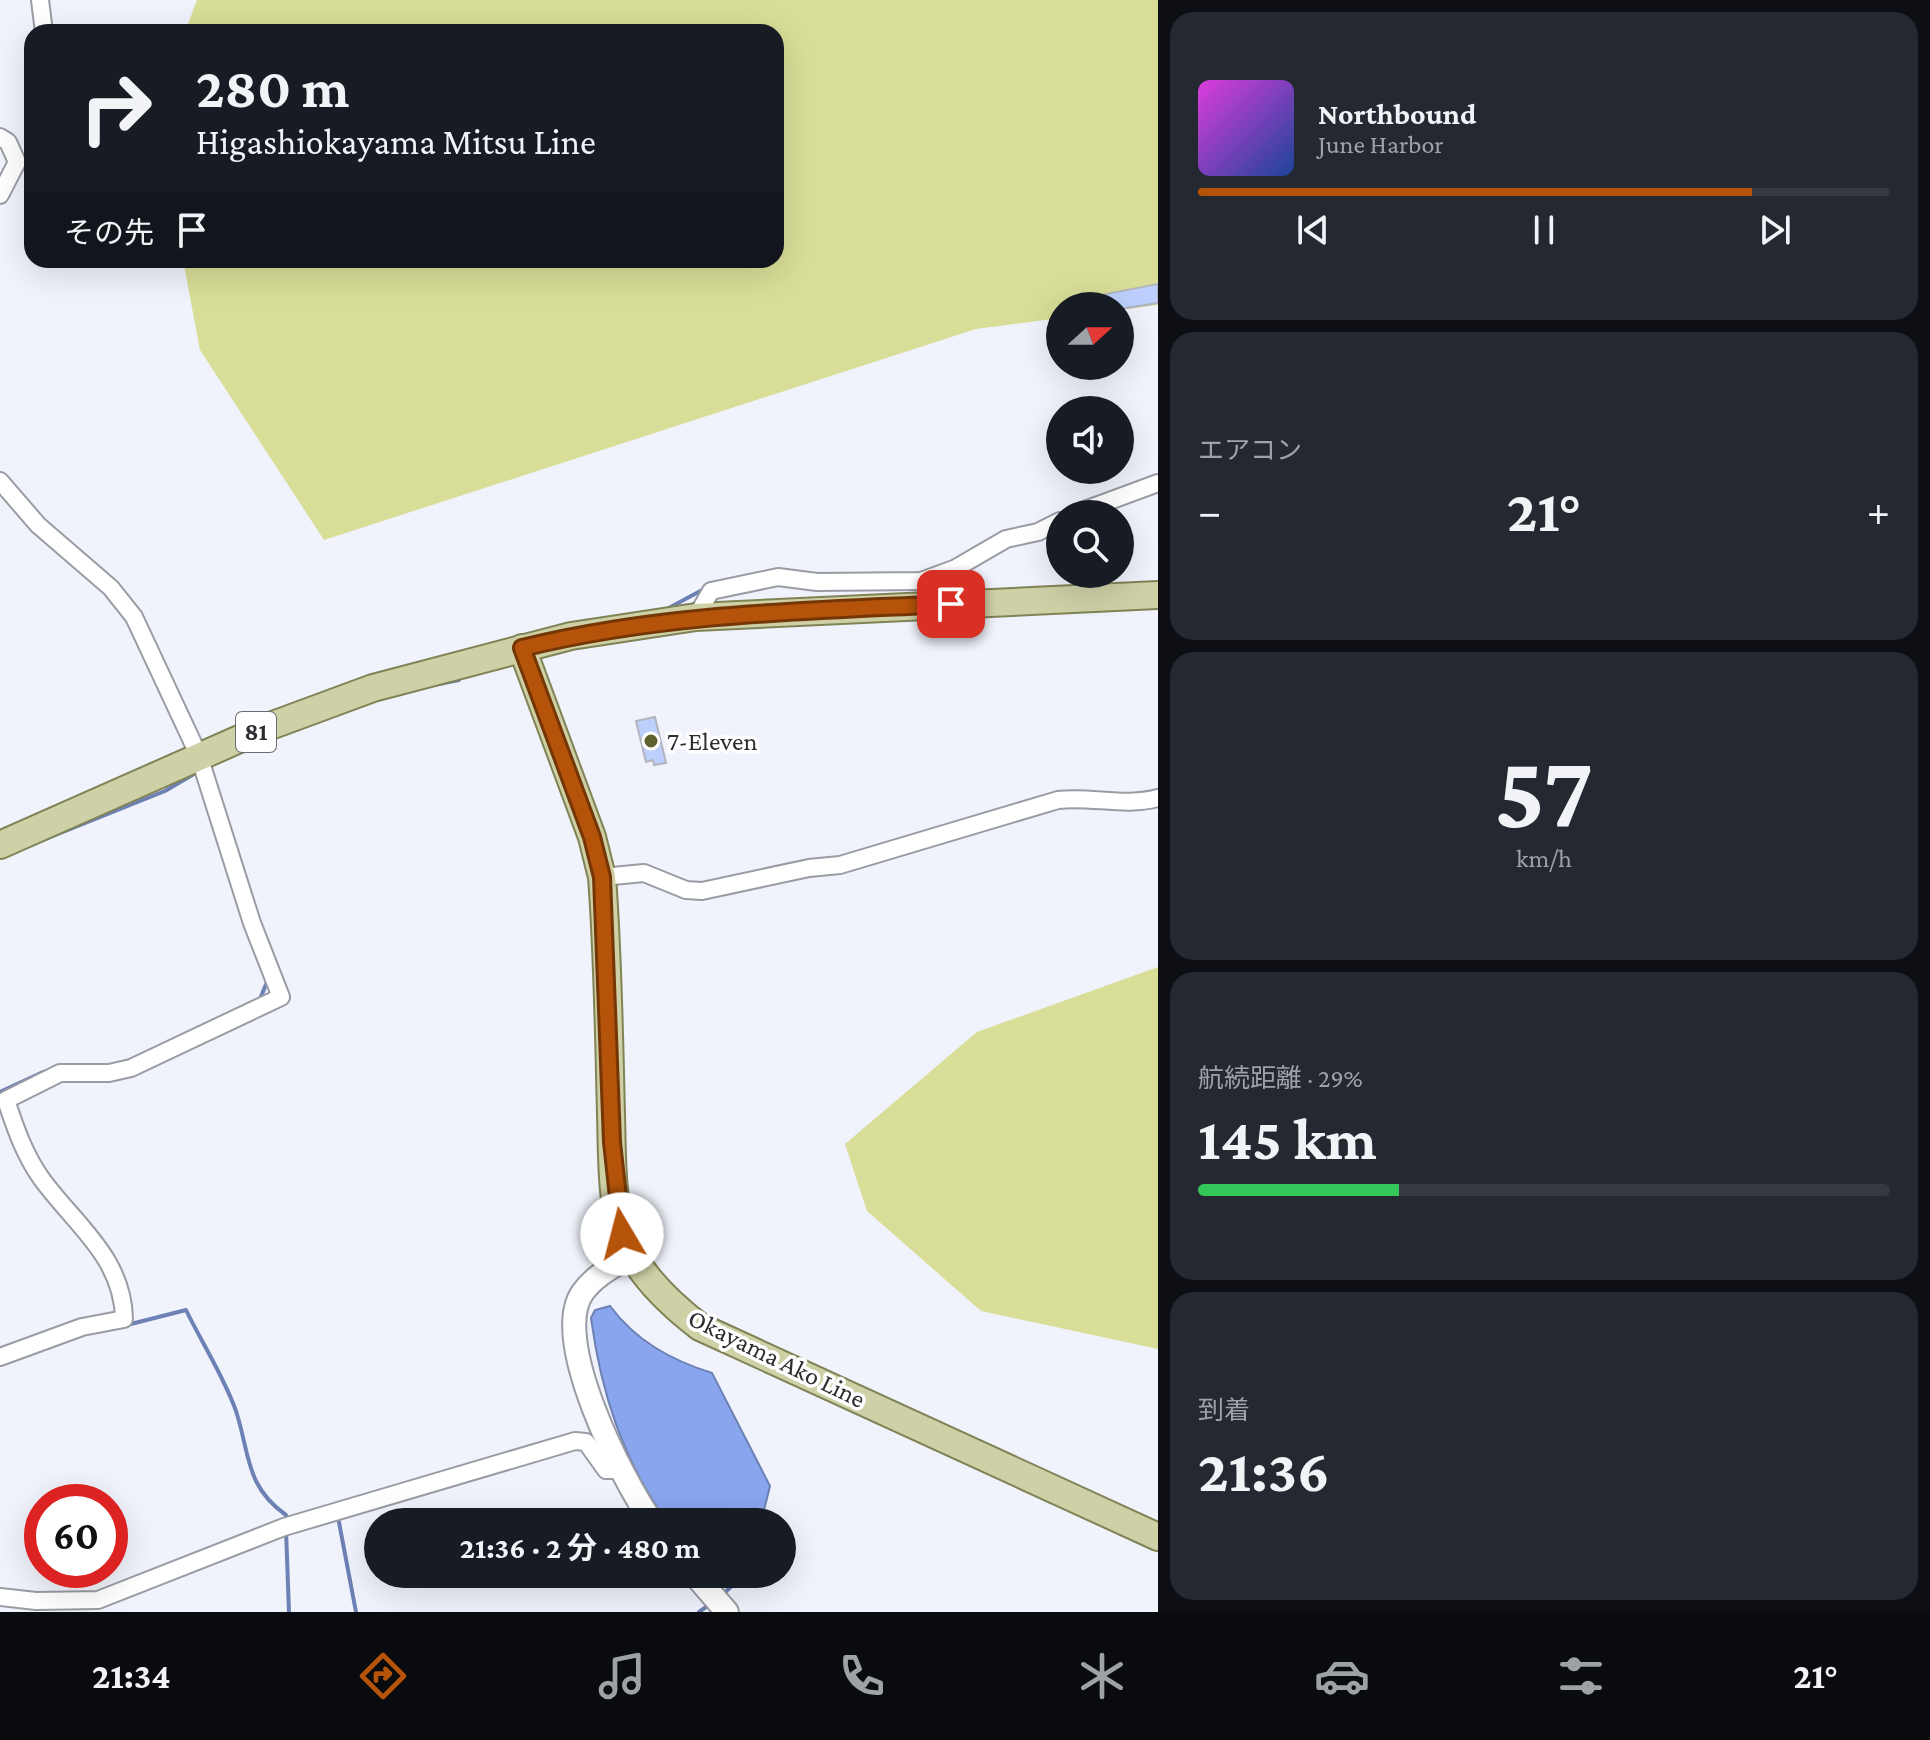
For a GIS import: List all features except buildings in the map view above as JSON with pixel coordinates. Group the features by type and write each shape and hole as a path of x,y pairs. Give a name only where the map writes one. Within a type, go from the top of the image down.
{"main road":[{"name":"81","path":"2,839 199,756 373,688 522,648 613,629 696,617 1158,595"},
{"name":"Okayama Ako Line","path":"522,648 592,837 602,877 612,1142 618,1213 622,1234 633,1254 673,1306 700,1327 1158,1537"}],"street":[{"path":"40,0 43,24"},
{"path":"0,137 8,142 17,162 0,195"},
{"path":"0,481 38,525 111,588 134,617 199,756 252,923 281,997 131,1068 109,1073 60,1073 6,1100 29,1160 93,1237 112,1269 124,1303 124,1319 82,1327 0,1357"},
{"path":"1112,500 1158,483"},
{"path":"696,617 711,591 778,577 817,582 921,581 956,568 1006,539 1046,528"},
{"path":"602,877 644,873 686,890 702,891 809,868 840,865 1058,800 1092,798 1134,802 1158,798"},
{"path":"633,1254 596,1279 581,1294 574,1321 582,1372 620,1470 643,1508"},
{"path":"0,1597 102,1606 286,1527 575,1441 586,1442 606,1470 620,1470"},
{"path":"706,1588 727,1612"}],"green space":[{"path":"197,0 1158,0 1158,305 1134,308 1134,292 1046,292 1046,320 976,329 324,540 200,350 185,268 784,268 784,24 188,24"},
{"path":"1158,967 1158,1349 981,1311 867,1211 845,1144 977,1032"}],"water":[{"path":"610,1306 631,1329 655,1348 712,1373 770,1486 764,1508 658,1508 638,1475 616,1425 595,1346 591,1318 595,1310"}],"waterway":[{"path":"665,610 706,588"},
{"path":"434,685 459,680"},
{"path":"28,846 165,791 194,774"},
{"path":"260,999 267,982"},
{"path":"55,1067 94,1066"},
{"path":"0,1092 43,1072"},
{"path":"127,1325 186,1310 231,1398 256,1481 263,1493 286,1515 286,1522"},
{"path":"338,1517 356,1612"},
{"path":"286,1530 289,1612"},
{"path":"723,1594 730,1588"},
{"path":"699,1612 709,1605"}],"place":[{"name":"7-Eleven","path":"651,741"}],"route":[{"path":"622,1234 612,1142 602,877 592,837 522,648 599,631 696,617 951,604"}]}
